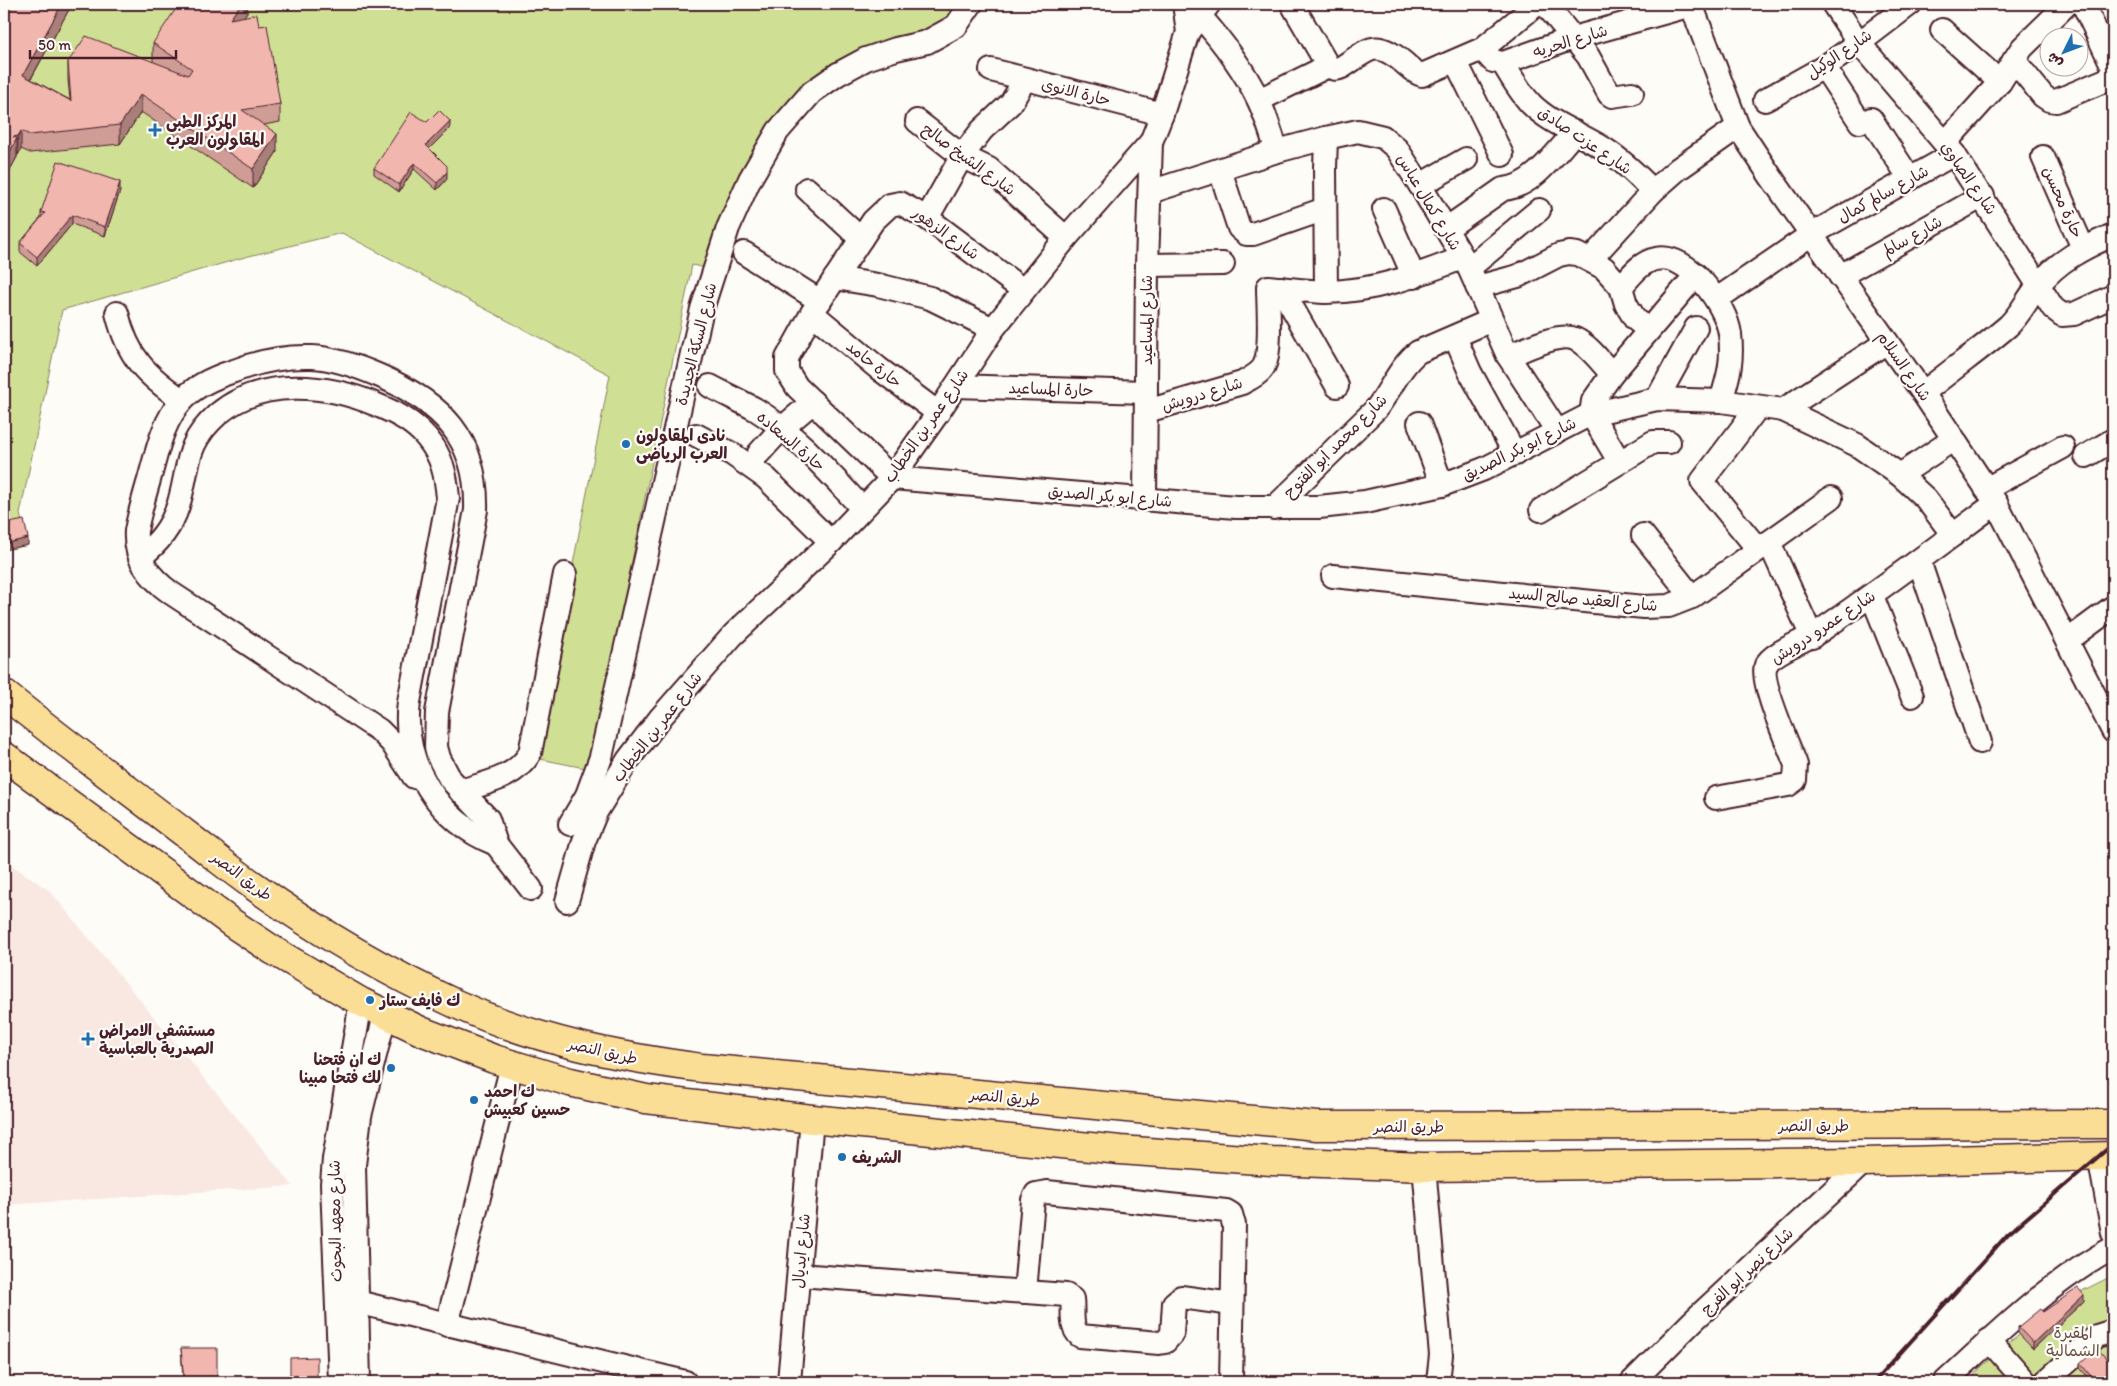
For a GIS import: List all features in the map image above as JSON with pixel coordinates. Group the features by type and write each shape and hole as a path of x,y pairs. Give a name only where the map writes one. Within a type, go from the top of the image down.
{"highway":[{"name":"طريق النصر","path":"4,694 253,885 301,918 366,957 457,1005 516,1027 576,1046 634,1059 712,1069 1317,1126 2103,1124"},
{"path":"4,756 260,942 317,978 361,1002 457,1046 512,1065 570,1082 646,1099 812,1119 1120,1150 1272,1162 1424,1167 1864,1162 2106,1156"}],"street":[{"name":"شارع السكة الجديدة","path":"570,824 587,795 601,757 702,309 728,228 750,179 778,131 812,92 838,74 866,59 896,49 927,42 942,34 956,26 971,4"},
{"path":"1292,4 1328,66 1337,70 1372,48 1380,47 1395,55 1416,73 1422,75 1456,62 1482,49 1537,4"},
{"path":"1545,4 1588,56 1609,94 1612,96 1632,93"},
{"name":"شارع الحريه","path":"1503,62 1573,38 1692,4"},
{"name":"شارع السلام","path":"1692,4 1738,127 1923,393 1991,496 2113,731"},
{"name":"شارع الصاوي","path":"1833,4 1859,43 1950,148 1983,196 2054,308 2062,315 2074,314 2113,296"},
{"name":"شارع الوكيل","path":"1765,100 1824,67 1910,4"},
{"name":"شارع سالم كمال","path":"1716,299 1812,234 1910,179 1950,148 2000,82 2022,48 2067,4"},
{"path":"2014,60 2043,96 2049,100 2056,101 2113,66 2082,4"},
{"path":"1195,14 1223,42 1242,70 1259,100 1277,151"},
{"name":"شارع عمر بن الخطاب","path":"567,900 581,848 596,812 628,760 673,703 733,635 831,542 892,478 938,413 993,329 1066,238 1151,142 1195,14"},
{"path":"1942,30 2000,82"},
{"path":"1482,49 1493,61 1503,62"},
{"path":"1456,62 1502,155"},
{"name":"شارع عزت صادق","path":"1503,62 1516,84 1532,104 1552,120 1604,149 1631,168 1653,190"},
{"path":"1259,100 1328,66"},
{"path":"1824,67 1910,179"},
{"name":"حارة الانوى","path":"991,70 1162,114"},
{"path":"927,218 962,156 982,130 1011,103 1025,79"},
{"name":"شارع الشيخ صالح","path":"917,121 962,156 989,169 1066,238"},
{"path":"1590,260 1653,190 1678,169 1738,127"},
{"name":"شارع كمال عباس","path":"1150,192 1277,151 1326,138 1358,132 1384,137 1397,149 1446,229 1469,271 1508,356 1557,431"},
{"path":"1446,229 1498,192 1514,188 1532,178 1575,132"},
{"path":"1326,138 1326,292"},
{"name":"شارع المساعيد","path":"1145,499 1147,264 1151,142"},
{"name":"حارة محسن","path":"2042,157 2084,248"},
{"path":"1420,185 1466,159"},
{"path":"1220,170 1239,228 1246,234 1253,234 1326,209"},
{"path":"807,189 861,239"},
{"name":"شارع سالم","path":"1840,276 1983,196"},
{"name":"شارع الزهور","path":"892,478 797,387 787,371 787,358 816,307 872,221 890,205 900,202 927,218 1024,290"},
{"path":"1384,209 1414,277"},
{"path":"1469,271 1539,210"},
{"path":"1923,393 2009,325 2022,310 2038,285 2067,259 2084,248 2113,235"},
{"name":"حارة حامد","path":"744,253 816,307 878,368 938,413"},
{"path":"1274,288 1326,292 1357,290 1414,277 1469,271 1518,276 1559,255 1569,253 1577,254 1604,268 1621,287 1626,304 1635,319 1649,330"},
{"path":"1621,287 1639,267 1656,259 1677,260 1696,275 1716,299 1730,332 1732,367 1721,401"},
{"path":"1147,264 1223,264"},
{"path":"1619,461 1591,414 1593,401 1612,374 1696,275"},
{"path":"835,278 878,285 930,298 993,329"},
{"path":"1274,288 1337,386"},
{"name":"شارع درويش","path":"1146,401 1242,383 1259,372 1264,366 1268,347 1274,288"},
{"path":"117,313 122,336 136,360 163,387 182,400"},
{"name":"شارع محمد ابو الفتوح","path":"1274,508 1376,409 1411,358 1418,352 1492,320"},
{"path":"1657,399 1696,328"},
{"path":"1455,337 1470,372 1514,454"},
{"path":"1508,356 1557,338 1574,339 1588,348 1612,374"},
{"path":"1783,410 1887,342"},
{"path":"422,779 414,777 392,743 379,730 162,587 149,574 140,558 136,538 141,508 162,433 171,415 182,400 213,378 253,364 286,358 312,357 340,362 395,383 421,396 451,424 462,441 474,472 477,494 474,525 435,729 436,747 439,758 450,779 488,819 496,844 531,889"},
{"path":"286,358 290,388"},
{"name":"حارة السعاده","path":"710,386 755,410 781,429 824,468 862,508"},
{"name":"حارة المساعيد","path":"956,386 1146,401"},
{"path":"140,558 160,540 173,518 191,451 207,425 231,405 245,398 290,388 319,389 349,394 403,418 416,427 437,452 446,475 448,498 447,512 424,619 406,719 411,751 422,779 433,796 471,833 496,844"},
{"name":"شارع ابو بكر الصديق","path":"892,478 1236,507 1320,507 1365,502 1442,485 1484,469 1591,414 1657,399 1721,401 1783,410 1857,446 1900,475 1926,499 1954,535"},
{"path":"759,453 781,429 812,402"},
{"path":"1758,407 1702,481 1764,546 1812,637"},
{"path":"1419,424 1442,485"},
{"path":"696,435 732,454 766,478 831,542"},
{"path":"1900,475 1954,439"},
{"path":"2086,456 2113,440"},
{"path":"1540,510 1653,442 1669,442"},
{"name":"شارع عمرو درويش","path":"1716,798 1788,785 1795,780 1796,766 1765,683 1764,674 1771,658 1812,637 1872,596 1954,535 1991,496 2062,447"},
{"path":"446,475 474,472"},
{"name":"شارع العقيد صالح السيد","path":"1332,576 1644,607 1669,606 1692,597 1831,498"},
{"path":"1643,535 1692,597"},
{"path":"1920,561 1980,742"},
{"path":"457,821 467,799 497,779 512,772 520,766 530,753 566,574"},
{"path":"1872,596 1912,696"},
{"path":"2067,641 2113,607"},
{"path":"406,719 435,729"},
{"name":"شارع معهد البحوث","path":"340,1382 332,1184 334,1159 361,1002"},
{"name":"شارع معهد البحوث","path":"359,1382 354,1190 356,1141 360,1116 385,1014"},
{"path":"448,1325 512,1065"},
{"path":"2103,1124 2113,1107"},
{"name":"شارع ايديال","path":"790,1382 812,1119"},
{"path":"2106,1156 2113,1233"},
{"name":"شارع نصر ابو الفرج","path":"1632,1382 1693,1321 1864,1162"},
{"path":"1424,1167 1441,1355 1438,1382"},
{"path":"1025,1292 1033,1200 1036,1194 1047,1192 1221,1211 1231,1214 1234,1224 1231,1382"},
{"path":"1945,1382 1989,1340 2067,1276 2113,1248"},
{"path":"799,1275 1070,1296 1073,1302 1072,1325 1074,1332 1080,1336 1159,1343 1165,1342 1172,1334 1174,1307 1177,1299 1181,1297 1232,1304"},
{"path":"357,1302 685,1382"},
{"path":"2045,1382 2097,1336 2113,1330"},
{"path":"1989,1340 2026,1382"}],"shaded area":[{"name":"مستشفى الامراض الصدرية بالعباسية","path":"4,860 50,891 293,1186 4,1205"}],"green space":[{"name":"نادى المقاولون العرب الرياضى","path":"4,4 958,4 945,24 821,81 757,144 743,168 722,215 710,269 692,265 590,769 535,758 610,375 342,233 245,257 62,310 20,514 28,545 4,550"},
{"name":"المقبرة الشمالية","path":"2113,1266 2113,1382 1969,1382 1981,1367 2056,1304 2112,1276"}],"building":[{"path":"4,4 62,4 23,75 71,101 68,62 86,36 188,75 192,69 153,43 179,4 241,4 230,19 257,14 259,26 267,25 280,104 242,110 277,134 253,169 141,94 120,125 30,135 21,131 18,136 13,137 17,138 4,163"},
{"path":"439,110 450,121 426,145 447,166 447,172 437,183 414,163 399,185 374,168 411,112 427,122"},
{"path":"58,161 120,182 105,227 72,215 37,257 20,243 45,213 41,212"},
{"path":"24,520 28,538 4,544 4,524"},
{"path":"2078,1288 2084,1295 2033,1343 2018,1327 2040,1309 2043,1312"},
{"path":"181,1348 217,1348 217,1382 184,1382"},
{"path":"2097,1348 2113,1366 2113,1382 2096,1382 2080,1363"},
{"path":"317,1357 317,1382 290,1382 290,1358"}],"railway":[{"path":"1874,1382 2008,1234 2113,1144"}],"place":[{"name":"المركز الطبى المقاولون العرب","path":"155,130"},
{"name":"نادى المقاولون العرب الرياضى","path":"626,444"},
{"name":"ك فايف ستار","path":"370,1000"},
{"name":"مستشفى الامراض الصدرية بالعباسية","path":"88,1039"},
{"name":"ك ان فتحنا لك فتحا مبينا","path":"391,1068"},
{"name":"ك احمد حسين كعبيش","path":"474,1100"},
{"name":"الشريف","path":"842,1157"}]}
